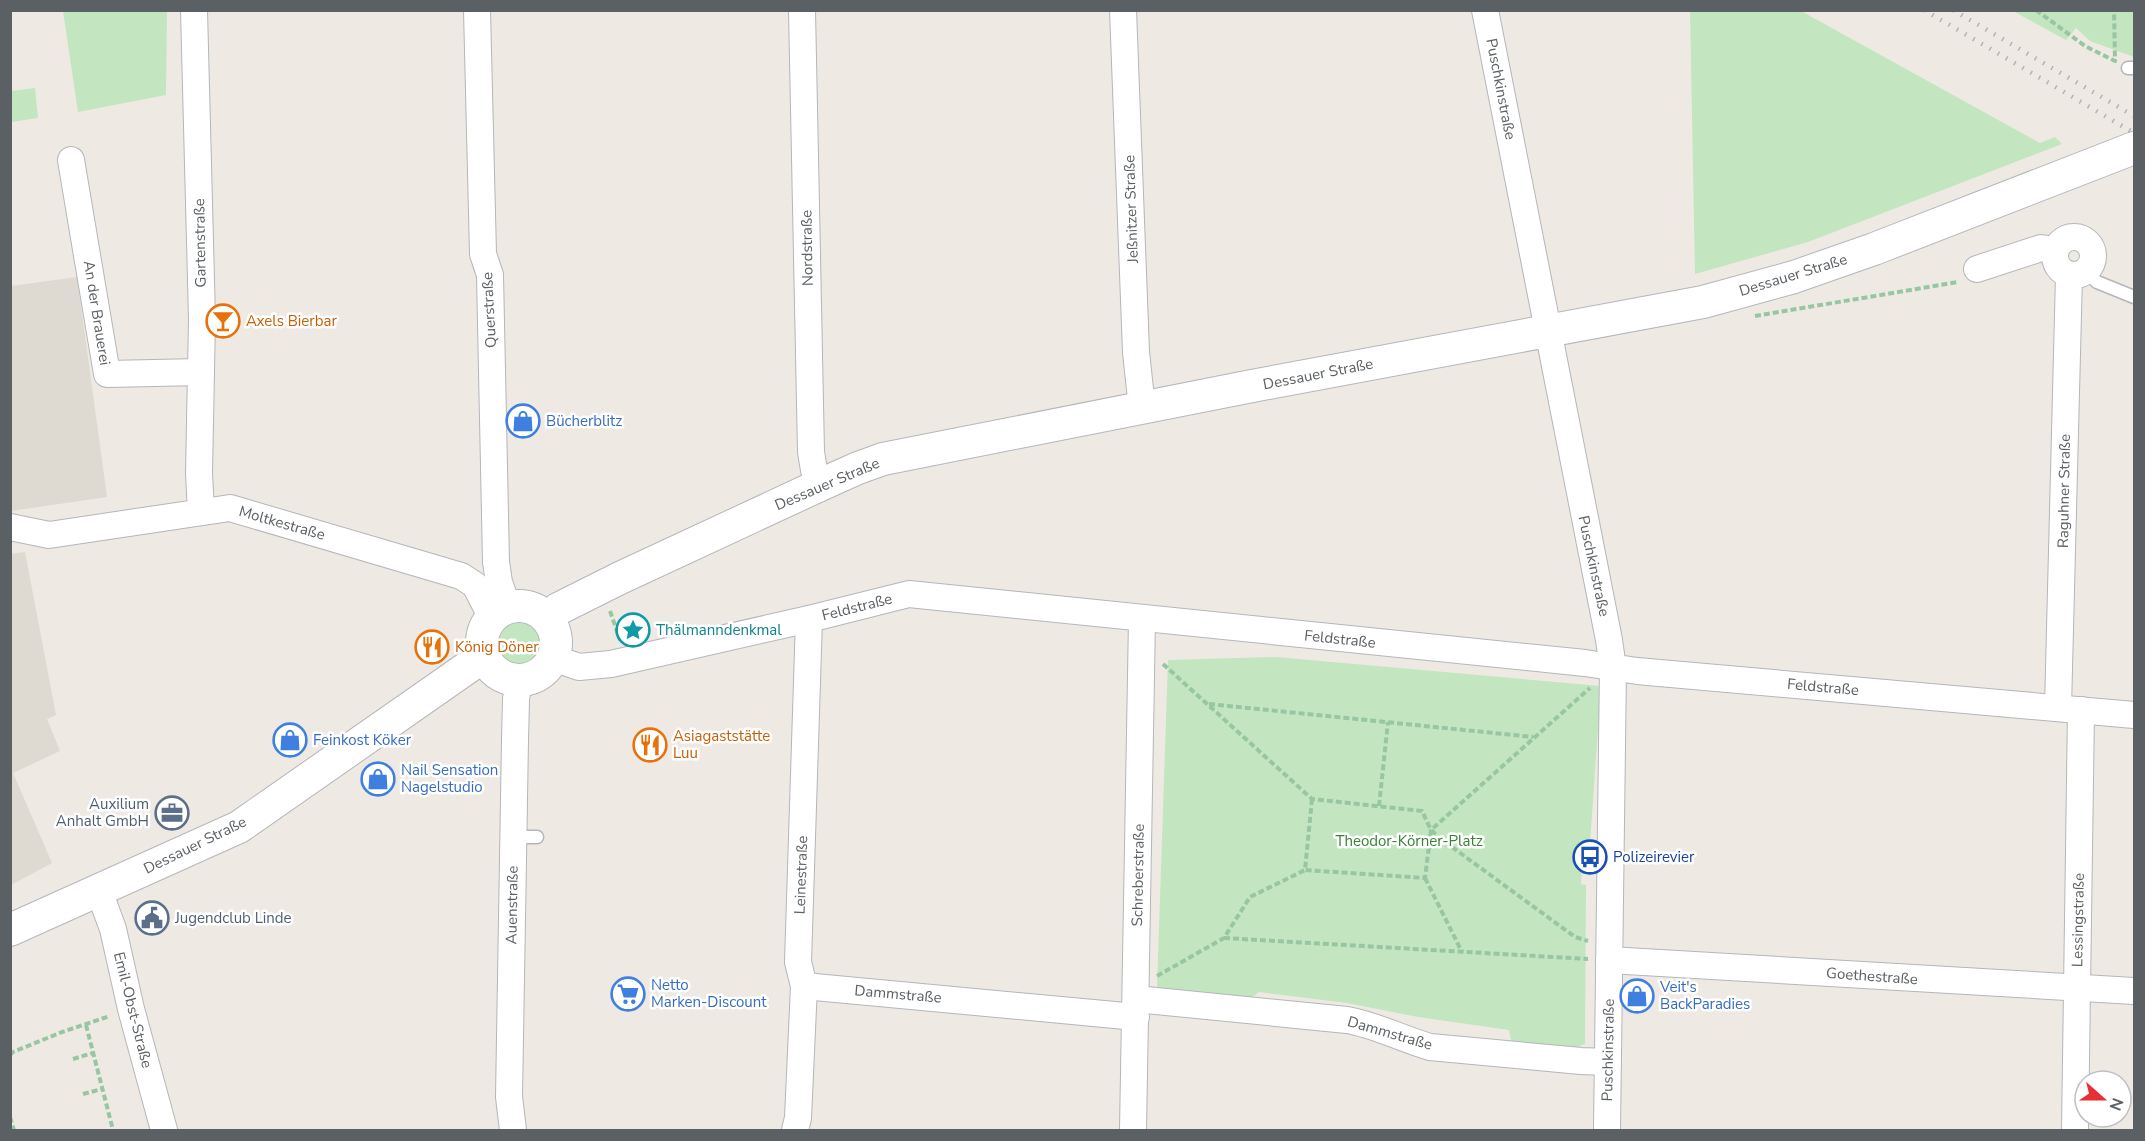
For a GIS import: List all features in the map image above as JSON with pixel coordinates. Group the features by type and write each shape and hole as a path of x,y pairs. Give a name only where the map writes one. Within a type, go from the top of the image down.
{"street":[{"name":"Gartenstraße","path":"194,10 202,319 199,474 201,512"},
{"name":"Querstraße","path":"477,10 483,254 490,275 496,562 500,613"},
{"name":"Nordstraße","path":"802,10 811,453 820,485"},
{"name":"Jeßnitzer Straße","path":"1123,10 1136,352 1142,408"},
{"name":"Puschkinstraße","path":"1485,10 1613,668 1606,1131"},
{"name":"Dessauer Straße","path":"547,618 558,609 601,588 820,485 883,459 1703,302 1794,277 1874,249 2134,148"},
{"name":"An der Brauerei","path":"71,160 107,374 201,372"},
{"name":"Raguhner Straße","path":"2069,237 2076,237 2088,243 2093,254 2092,261 2077,273 2058,268 2055,263 2055,250 2058,244 2069,237"},
{"name":"Raguhner Straße","path":"1977,269 2041,248 2055,250"},
{"name":"Raguhner Straße","path":"2070,709 2077,273"},
{"name":"Moltkestraße","path":"10,527 50,535 230,508 461,576 475,585 500,613"},
{"name":"Feldstraße","path":"553,658 574,666 588,667 627,661 909,594 1142,631 1585,663 1613,668 2134,715"},
{"path":"515,606 529,607 547,618 555,633 556,650 550,664 539,674 519,680 502,676 495,671 484,656 482,640 484,632 500,613 515,606"},
{"name":"Leinestraße","path":"795,1131 798,1118 804,986 798,962 809,619"},
{"name":"Schreberstraße","path":"1133,1131 1142,631"},
{"name":"Dessauer Straße","path":"10,930 239,827 484,656"},
{"name":"Auenstraße","path":"513,1131 508,1097 525,837 516,699 519,680"},
{"name":"Lessingstraße","path":"2070,709 2077,987 2075,1131"},
{"name":"Emil-Obst-Straße","path":"99,891 113,929 130,1009 164,1131"},
{"name":"Goethestraße","path":"1609,954 2134,991"},
{"name":"Dammstraße","path":"804,986 1136,999 1366,1023 1411,1042 1430,1047 1608,1062"}],"lane":[{"path":"2077,273 2134,297"}],"path":[{"path":"2036,10 2085,46 2115,61 2114,10"},
{"path":"1750,316 1762,316 1971,279 1977,269"},
{"path":"601,588 627,661"},
{"path":"1142,631 1208,704 1312,799 1422,811 1431,830 1575,936 1609,954"},
{"path":"1462,952 1425,878 1431,830 1613,668"},
{"path":"1208,704 1534,737"},
{"path":"1379,806 1388,722"},
{"path":"1305,870 1312,799"},
{"path":"1136,999 1152,980 1224,938 1251,897 1305,870 1425,878"},
{"path":"1224,938 1462,952 1609,954"},
{"path":"10,1055 62,1032 130,1009"},
{"path":"86,1025 112,1130"},
{"path":"73,1059 93,1053"},
{"path":"83,1094 102,1089"},
{"path":"10,1117 14,1131"}],"shaded area":[{"path":"77,277 107,497 11,511 11,286"},
{"path":"25,552 56,715 47,719 60,751 13,773 52,863 11,885 10,554"}],"green space":[{"path":"63,11 167,11 166,95 78,112"},
{"path":"1690,11 1801,11 2040,143 2055,137 2062,144 1808,242 1695,274"},
{"path":"2013,11 2134,11 2134,57 2090,41 2076,28 2066,40"},
{"path":"35,88 38,118 11,122 11,91"},
{"path":"515,617 525,617 538,624 545,637 545,647 538,660 525,667 515,667 506,663 499,656 495,647 495,637 499,628 506,621"},
{"name":"Theodor-Körner-Platz","path":"1276,657 1601,686 1589,858 1588,866 1582,867 1581,884 1586,885 1585,1044 1569,1050 1512,1045 1509,1030 1418,1017 1347,1003 1259,992 1249,1000 1157,988 1168,660"}],"railway":[{"path":"1924,10 2134,133"},
{"path":"1953,10 2134,116"}],"place":[{"name":"Axels Bierbar","path":"223,321"},
{"name":"Bücherblitz","path":"523,421"},
{"name":"Thälmanndenkmal","path":"633,630"},
{"name":"König Döner","path":"432,647"},
{"name":"Feinkost Köker","path":"290,740"},
{"name":"Asiagaststätte Luu","path":"650,745"},
{"name":"Nail Sensation Nagelstudio","path":"378,779"},
{"name":"Auxilium Anhalt GmbH","path":"172,813"},
{"name":"Polizeirevier","path":"1590,857"},
{"name":"Jugendclub Linde","path":"152,918"},
{"name":"Netto Marken-Discount","path":"628,994"},
{"name":"Veit's BackParadies","path":"1637,996"}]}
